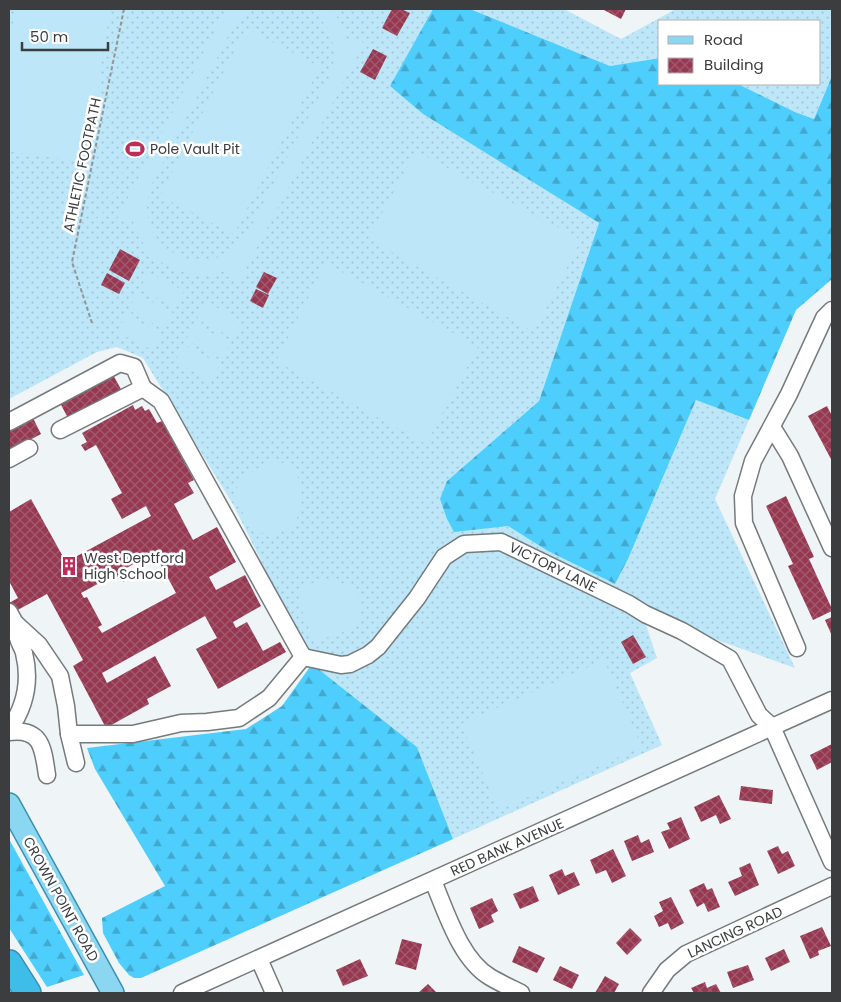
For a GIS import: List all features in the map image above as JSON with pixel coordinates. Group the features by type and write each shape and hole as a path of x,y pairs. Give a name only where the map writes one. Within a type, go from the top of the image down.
{"highway":[{"path":"9,963 28,993"}],"main road":[{"name":"CROWN POINT ROAD","path":"9,804 113,993"}],"street":[{"path":"797,648 744,523 743,496 753,461 772,427 824,318 832,310"},
{"path":"9,422 120,363 134,367 142,388 160,401 303,657 269,698 239,718 181,723 133,734 69,734"},
{"path":"60,430 142,388"},
{"path":"772,427 790,456 832,548"},
{"path":"9,459 29,448"},
{"name":"VICTORY LANE","path":"303,657 341,665 350,664 368,655 378,647 417,598 444,557 464,544 501,542 629,604 726,656 733,663 759,715 772,727 832,862"},
{"path":"9,731 18,716 25,698 26,672 24,652 17,637 12,617"},
{"path":"12,617 39,646 60,676 69,734 76,762"},
{"name":"RED BANK AVENUE","path":"182,993 206,988 258,959 832,700"},
{"path":"9,731 22,731 33,735 41,744 48,775"},
{"path":"433,881 458,939 476,966 488,977 521,993"},
{"name":"LANCING ROAD","path":"651,993 667,970 686,954 832,886"},
{"path":"258,959 274,993"}],"path":[{"name":"ATHLETIC FOOTPATH","path":"92,323 72,262 124,9"}],"shaded area":[{"path":"9,9 433,9 391,86 423,114 599,223 539,401 447,481 508,526 548,551 615,584 628,559 696,400 749,420 715,499 795,668 642,613 657,658 630,673 662,745 453,839 417,747 312,664 234,506 143,358 117,347 97,352 9,399"},
{"path":"15,9 110,9 87,163 9,151 9,48"},
{"path":"226,9 251,9 240,18 232,29 153,182 147,204 150,224 159,240 173,252 190,259 209,260 228,253 245,238 330,76 334,57 332,39 323,22 309,9 331,9 341,23 348,41 351,36 364,43 239,282 226,276 228,270 213,274 197,275 169,267 157,259 147,248 133,220 130,225 117,219"},
{"path":"470,9 564,9 621,39 676,9 832,9 832,76 814,119 795,112 740,85 821,85 821,20 658,20 658,58 610,66"},
{"path":"246,28 320,67 234,234 160,196"},
{"path":"133,141 142,146 136,157 132,155 99,220 97,219 131,154 127,152"},
{"path":"416,151 581,240 534,332 368,239"},
{"path":"326,263 478,347 426,444 276,361"},
{"path":"148,272 184,291 176,308 140,289"},
{"path":"137,294 173,313 164,329 128,310"},
{"path":"206,302 242,321 233,338 197,319"},
{"path":"126,315 162,334 153,350 117,332"},
{"path":"195,324 231,343 222,359 186,340"},
{"path":"184,345 220,364 211,381 175,362"},
{"path":"270,461 291,464 298,478 302,503 294,523 287,529 277,533 265,534 252,530 235,498 239,480"},
{"path":"334,580 348,586 356,593 360,603 361,619 351,628 339,634 327,638 313,639 301,607 300,598 302,591 308,585"},
{"path":"604,660 642,747 499,810 461,724"}],"green space":[{"path":"433,9 470,9 610,66 658,58 658,85 740,85 795,112 814,119 832,76 832,279 796,310 749,420 696,400 628,559 615,584 548,551 508,526 454,532 440,499 447,481 539,401 599,223 423,114 390,86"},
{"path":"312,664 417,747 453,839 141,978 134,978 119,963 103,933 102,918 165,886 95,769 87,748 246,729 282,706"},
{"path":"9,839 84,975 47,987 9,928"}],"building":[{"path":"392,9 401,9 410,13 397,36 382,28"},
{"path":"602,9 626,9 621,19"},
{"path":"373,49 387,56 375,80 360,72"},
{"path":"120,249 140,260 129,281 109,270"},
{"path":"264,272 277,278 268,294 256,287"},
{"path":"107,273 125,283 119,294 101,285"},
{"path":"256,289 269,295 263,308 250,301"},
{"path":"112,373 122,391 69,420 59,401"},
{"name":"West Deptford High School","path":"133,405 135,410 142,406 145,411 149,409 157,423 162,421 194,480 188,483 194,493 174,504 193,540 217,527 236,562 209,577 216,590 245,575 261,606 233,622 236,628 247,622 263,651 280,642 286,652 218,689 196,649 217,638 205,616 102,673 107,683 155,656 171,686 147,699 149,704 106,728 73,666 83,660 47,594 14,612 9,603 18,598 9,581 9,512 31,499 66,562 151,516 146,506 122,519 111,499 122,493 96,445 85,451 81,445 87,442 82,433","holes":["154,552 176,593 102,633 98,627 102,625 87,597 84,598 81,593 114,575 116,578 120,575 123,582 128,579 123,570"]},
{"path":"827,406 832,416 832,461 808,416"},
{"path":"32,416 41,434 9,451 9,428"},
{"path":"786,496 814,557 809,559 832,609 832,611 813,620 788,566 793,564 766,506"},
{"path":"832,617 832,636 825,620"},
{"path":"633,635 646,657 633,664 621,642"},
{"path":"832,744 832,762 817,770 810,755"},
{"path":"741,786 773,790 772,804 739,800"},
{"path":"719,795 731,819 720,824 716,815 701,822 694,807"},
{"path":"681,817 690,839 669,849 661,832 670,829 667,823"},
{"path":"638,835 641,843 649,839 654,852 632,861 624,841"},
{"path":"778,846 782,854 788,851 795,866 778,874 767,851"},
{"path":"613,849 626,876 612,883 606,870 596,874 590,860"},
{"path":"750,863 759,885 735,896 728,882 742,876 739,868"},
{"path":"562,869 565,876 574,872 580,885 558,895 549,875"},
{"path":"704,883 707,890 712,888 720,907 708,912 704,903 697,907 689,890"},
{"path":"533,886 539,901 520,909 513,894"},
{"path":"671,897 684,923 671,930 668,923 659,927 654,916 663,911 659,902"},
{"path":"492,898 498,911 491,915 494,922 479,929 470,908"},
{"path":"822,927 831,946 818,951 819,955 810,959 800,936"},
{"path":"630,928 642,940 627,955 616,943"},
{"path":"402,939 422,944 416,970 395,964"},
{"path":"519,946 545,958 537,973 512,962"},
{"path":"784,949 790,962 771,971 765,958"},
{"path":"360,959 368,976 343,986 336,970"},
{"path":"748,965 754,980 733,988 727,972"},
{"path":"560,966 579,975 572,989 553,980"},
{"path":"605,976 619,984 614,993 595,993"},
{"path":"705,982 707,988 716,984 721,993 694,993 691,988"},
{"path":"428,984 437,993 418,993"}],"place":[{"name":"Pole Vault Pit","path":"135,149"},
{"name":"West Deptford High School","path":"69,566"}]}
